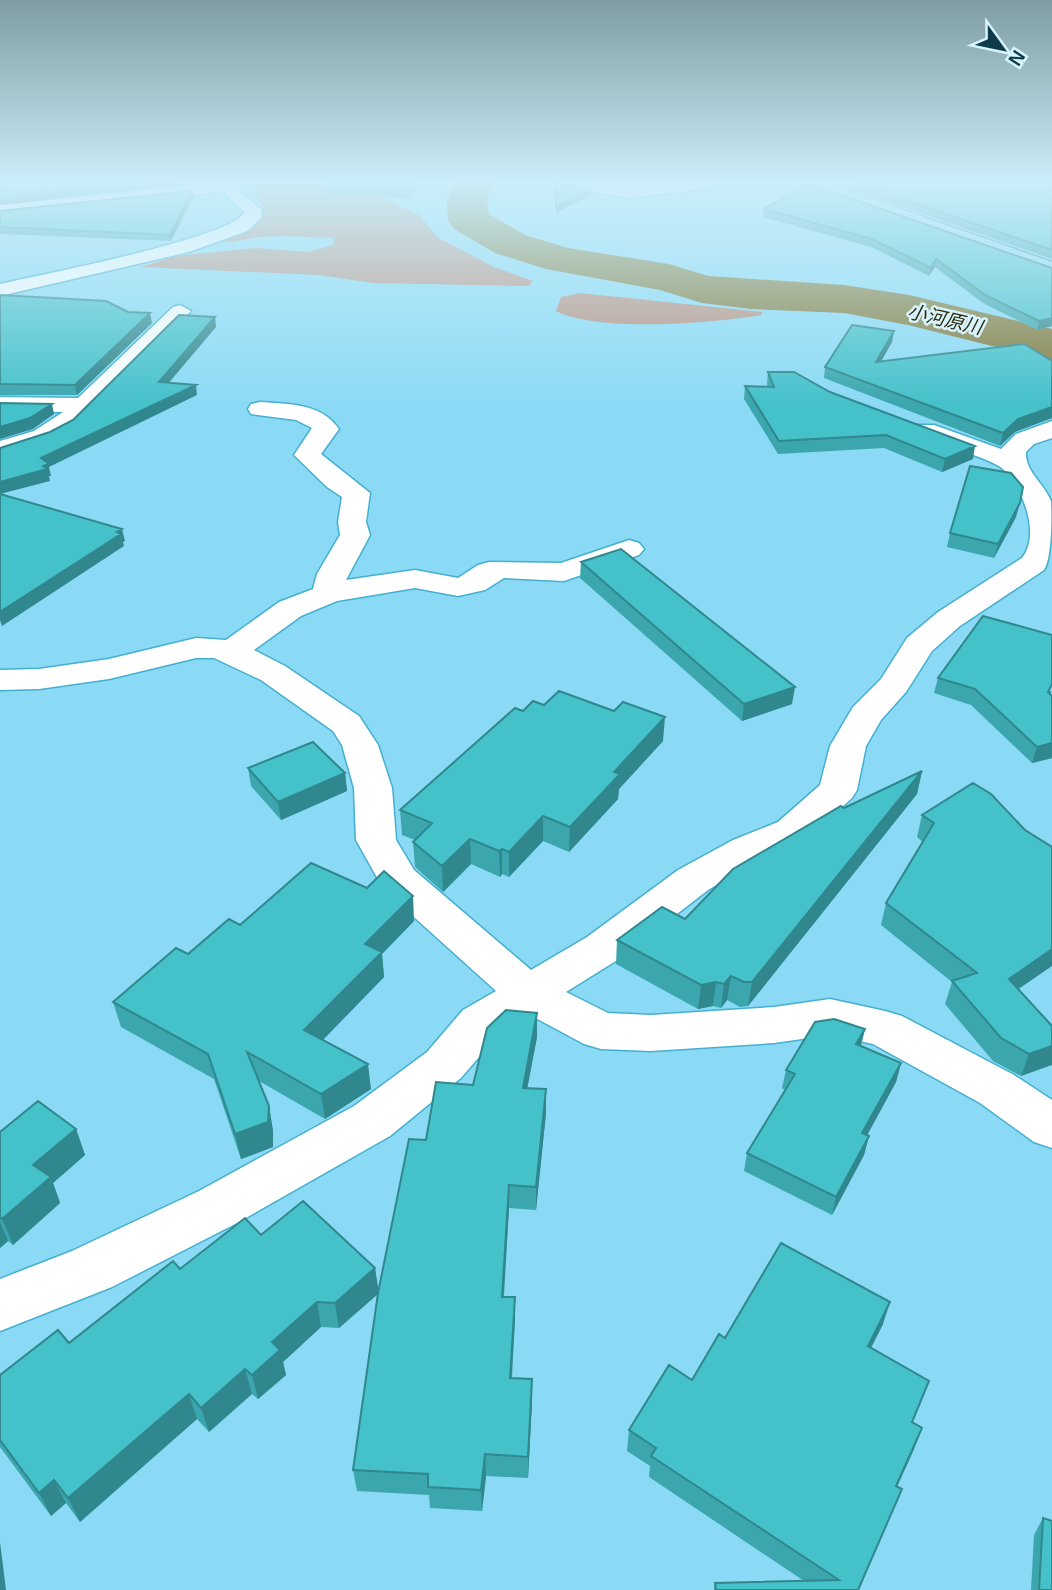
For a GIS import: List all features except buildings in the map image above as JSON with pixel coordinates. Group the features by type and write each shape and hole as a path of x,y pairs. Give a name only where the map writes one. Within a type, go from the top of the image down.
{"main road":[{"path":"1019,257 1052,269"}],"street":[{"path":"0,290 142,257"},
{"path":"0,450 44,436 65,424 180,311"},
{"path":"0,404 84,405"},
{"path":"260,409 301,414 323,424 326,429 307,455 324,468 343,489 356,494 352,522 355,535 332,574 327,594"},
{"path":"0,1305 92,1269 218,1207 372,1121 444,1065 480,1023 526,992 603,948 693,880 747,849 792,831 838,790 848,746 866,715 894,685 919,645 949,619 1034,564 1044,550 1043,510 1012,462 905,423"},
{"path":"1012,462 1013,450 1025,439 1052,429"},
{"path":"229,653 290,609 327,594 415,579 458,587 474,583 489,571 505,569 564,572 629,549"},
{"path":"0,680 39,679 109,669 196,648 218,648 273,673 345,724 360,745 373,788 376,840 399,880 526,992 601,1031 651,1032 774,1025 830,1017 885,1029 997,1089 1052,1127"}],"shaded area":[{"path":"172,257 475,257 533,281 528,286 373,283 319,275 141,267"},
{"path":"580,293 762,312 762,315 687,323 627,324 575,318 556,311 561,297"}],"waterway":[{"name":"小河原川","path":"553,257 669,278 702,289 751,295 844,299 909,310 1052,345"}]}
